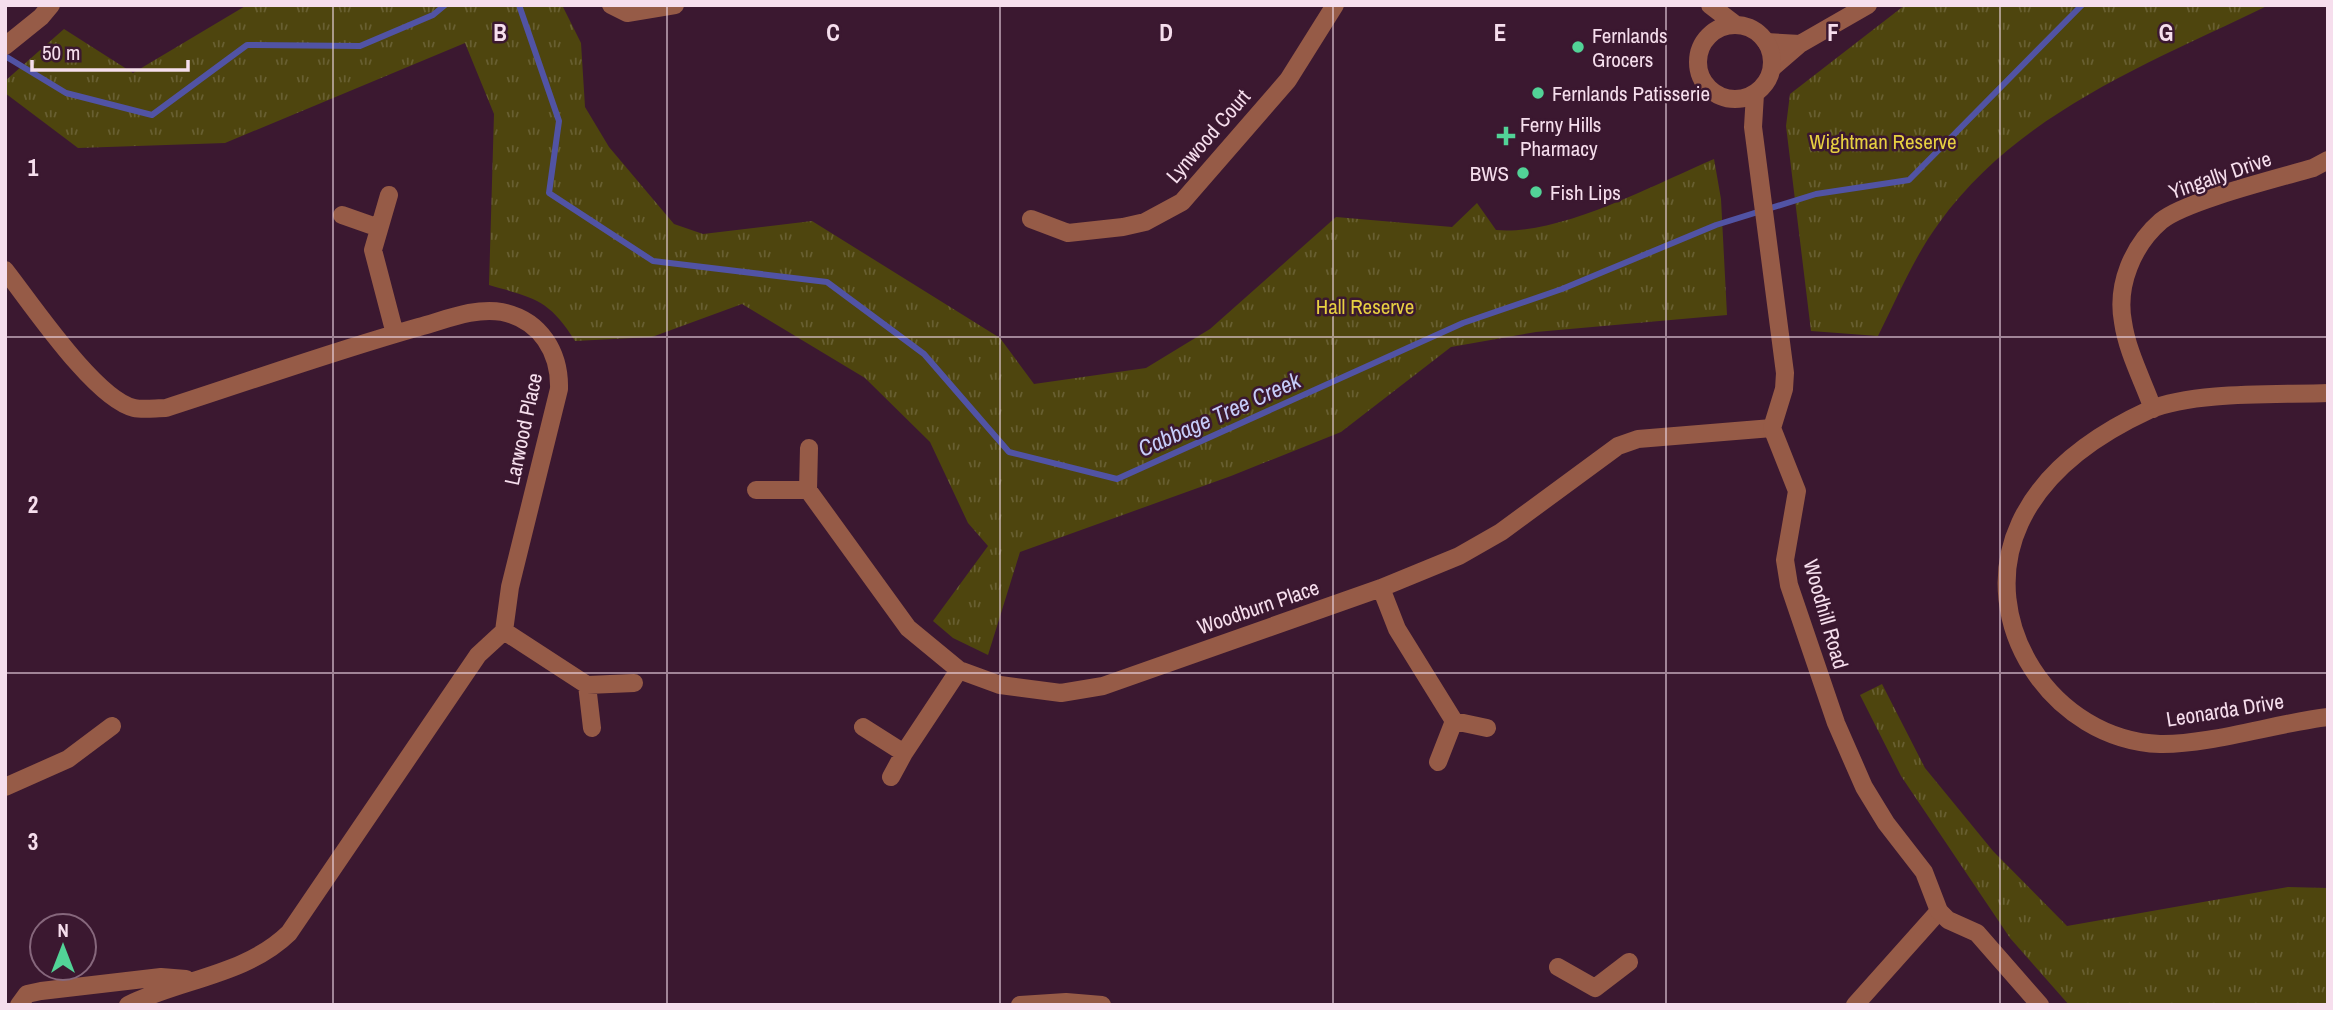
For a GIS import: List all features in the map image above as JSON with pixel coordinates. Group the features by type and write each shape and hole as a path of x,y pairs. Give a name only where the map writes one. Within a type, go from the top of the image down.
{"street":[{"path":"611,5 627,13 675,5"},
{"name":"Lynwood Court","path":"1031,219 1068,233 1123,228 1144,222 1182,202 1287,80 1335,5"},
{"path":"1709,5 1736,25"},
{"path":"1709,5 1710,34 1697,58 1700,78 1714,94 1735,100 1755,94 1763,87 1772,68 1800,44 1825,33 1868,5"},
{"path":"5,46 46,11"},
{"path":"1710,34 1727,26 1748,27 1766,42 1772,68"},
{"path":"1766,42 1800,44"},
{"path":"1755,94 1753,127 1768,221 1785,373 1784,389 1772,428"},
{"path":"1735,100 1753,127"},
{"name":"Yingally Drive","path":"2152,409 2123,323 2122,296 2126,269 2143,243 2162,220 2194,205 2313,168 2328,160"},
{"path":"389,195 373,250 395,334"},
{"path":"341,215 379,228"},
{"name":"Larwood Place","path":"5,270 86,372 107,393 133,408 166,408 395,334 466,314 500,312 530,324 554,350 559,369 559,389 510,587 504,631"},
{"name":"Leonarda Drive","path":"2328,393 2193,400 2152,409 2078,450 2040,491 2020,524 2007,583 2011,621 2022,650 2040,682 2059,704 2083,720 2122,736 2161,744 2328,717"},
{"name":"Woodburn Place","path":"808,490 908,628 959,670 1000,685 1061,693 1102,686 1381,588 1459,556 1501,532 1618,446 1661,435 1772,428"},
{"name":"Woodhill Road","path":"1772,428 1797,491 1785,560 1789,585 1836,723 1864,786 1886,823 1924,872 1939,911"},
{"path":"756,489 808,490 808,448"},
{"path":"1381,588 1397,629 1454,721 1487,729"},
{"path":"128,1005 193,979 246,964 273,949 289,933 478,655 504,631 587,685 634,683"},
{"path":"891,777 959,670"},
{"path":"587,685 592,728"},
{"path":"1438,762 1454,721"},
{"path":"5,787 68,759 113,726"},
{"path":"863,727 904,753"},
{"path":"1855,1005 1939,911 1948,920 1977,933 2040,1005"},
{"path":"1558,967 1596,996 1629,962"},
{"path":"19,1005 27,994 41,991 160,977 193,979"},
{"path":"1020,1005 1066,1002 1102,1005"}],"green space":[{"name":"Hall Reserve","path":"247,5 562,5 581,43 585,107 609,147 674,224 703,234 812,221 1000,338 1034,384 1146,368 1210,329 1336,217 1452,227 1477,203 1496,230 1521,230 1578,217 1714,159 1721,199 1727,315 1536,332 1451,347 1341,432 1231,476 1020,552 988,655 953,638 933,621 988,546 968,523 930,442 865,378 742,304 652,337 575,341 557,316 539,302 489,285 494,114 465,43 225,143 78,148 5,93 5,81 64,29 133,73"},
{"name":"Wightman Reserve","path":"1905,5 2269,5 2089,94 2008,150 1971,184 1939,223 1914,264 1878,336 1811,331 1786,126 1790,94"},
{"path":"1882,684 1925,768 1993,851 2067,926 2288,887 2328,888 2328,1005 2069,1005 2010,938 1901,776 1860,695"}],"waterway":[{"name":"Cabbage Tree Creek","path":"5,56 66,93 152,115 247,45 360,46 433,15 445,5"},
{"name":"Cabbage Tree Creek","path":"519,5 559,121 549,193 653,261 827,282 924,354 1009,452 1117,479 1463,323 1562,289 1716,225 1816,194 1909,180 2082,5"}],"place":[{"name":"Fernlands Grocers","path":"1578,47"},
{"name":"Fernlands Patisserie","path":"1538,93"},
{"name":"Ferny Hills Pharmacy","path":"1506,136"},
{"name":"BWS","path":"1523,173"},
{"name":"Fish Lips","path":"1536,192"}]}
